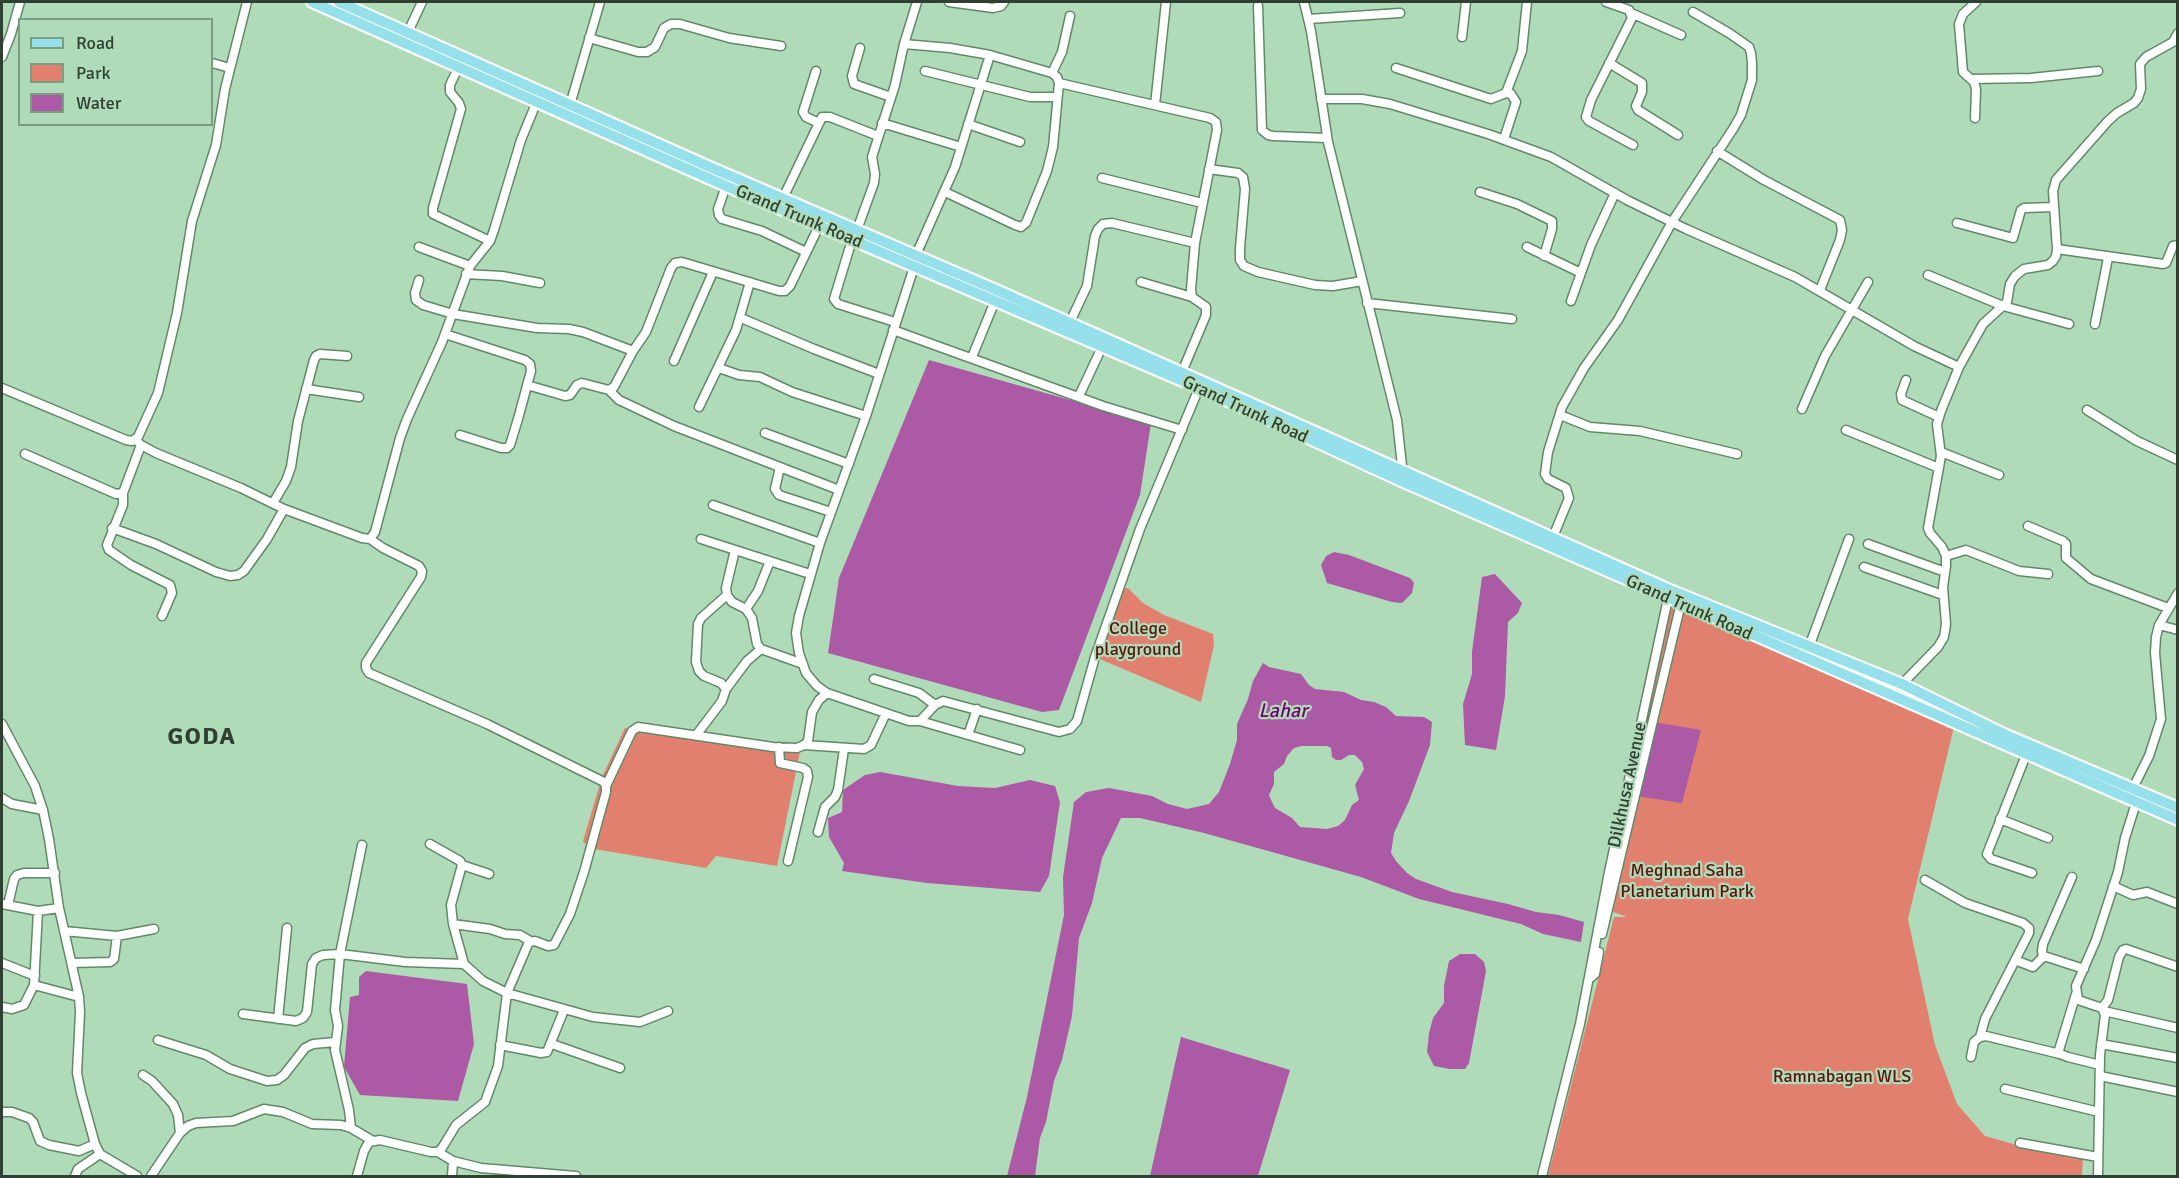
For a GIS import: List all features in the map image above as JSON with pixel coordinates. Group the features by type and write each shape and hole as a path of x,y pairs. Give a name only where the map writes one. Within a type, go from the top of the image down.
{"main road":[{"name":"Grand Trunk Road","path":"312,2 819,226 855,235"},
{"name":"Grand Trunk Road","path":"339,2 783,198 882,247 914,267 1403,476 1669,595 1902,684 2004,734 2178,808"},
{"name":"Grand Trunk Road","path":"882,247 916,255 1070,322 1403,476 1552,537 1669,595"},
{"name":"Grand Trunk Road","path":"1682,600 2026,755 2178,820"}],"street":[{"path":"2,57 20,2"},
{"path":"162,616 172,589 170,585 131,565 109,550 107,545 123,505 123,494 138,442 158,393 177,313 192,221 211,165 215,125 247,2"},
{"path":"408,32 422,2"},
{"path":"570,105 600,2"},
{"path":"917,2 872,157 874,183 834,299 838,304 1103,406 1182,429"},
{"path":"949,2 993,8 1001,6 1004,2"},
{"path":"1155,105 1166,2"},
{"path":"1304,2 1328,138 1397,420 1403,476"},
{"path":"1462,37 1466,2"},
{"path":"1506,93 1522,51 1527,2"},
{"path":"1606,2 1629,10 1631,13 1681,35"},
{"path":"1975,118 1976,89 1972,79 1963,72 1959,24 1962,14 1976,2"},
{"path":"1258,6 1262,130 1273,136 1328,138"},
{"path":"1552,537 1569,498 1566,488 1548,479 1545,474 1548,452 1560,415 1584,368 1618,320 1672,222 1733,129 1744,106 1752,80 1751,52 1742,41 1693,12"},
{"path":"1308,19 1400,13"},
{"path":"1631,13 1630,23 1591,100 1586,117 1589,121 1633,145"},
{"path":"1052,73 1062,52 1070,16"},
{"path":"589,38 638,52 647,52 655,47 664,28 671,24 680,24 729,38 781,46"},
{"path":"1902,684 1938,647 1944,637 1946,624 1943,595 1946,556 1928,528 1941,452 1939,417 1959,367 1983,324 2007,302 2010,284 2019,272 2048,265 2053,261 2057,249 2053,207 2056,180 2108,121 2134,103 2141,89 2140,64 2146,57 2175,43 2178,33"},
{"path":"904,44 950,48 990,55 1052,73 1057,77 1059,83 1053,147 1047,171 1026,223 1021,227 945,192"},
{"path":"860,48 852,76 854,84 891,97"},
{"path":"916,255 945,192 990,55"},
{"path":"213,63 230,68"},
{"path":"1610,63 1642,83 1642,92 1636,106 1638,110 1678,135"},
{"path":"459,66 450,85 450,92 461,109 433,207 433,214 490,241"},
{"path":"1396,68 1491,99 1506,93 1511,94 1516,102 1504,140"},
{"path":"816,71 803,112 806,117 819,123"},
{"path":"925,71 1030,97 1056,97"},
{"path":"1972,79 2031,78 2098,71"},
{"path":"1059,83 1210,118 1216,122 1195,243 1192,297"},
{"path":"1321,99 1362,99 1390,104 1551,157 1672,222 1820,290 1914,346 1959,367"},
{"path":"370,539 375,532 406,419 445,334 468,270 490,241 524,131 537,101"},
{"path":"783,198 822,117 830,117 878,136"},
{"path":"882,123 961,147"},
{"path":"968,124 1020,142"},
{"path":"1717,151 1764,180 1840,220 1842,230 1838,247 1820,290"},
{"path":"1209,169 1238,173 1244,177 1240,248 1240,260 1244,266 1258,272 1315,285 1333,286 1362,281"},
{"path":"1102,178 1202,203"},
{"path":"726,186 718,209 722,219 762,231 806,252"},
{"path":"1480,192 1517,204 1552,221 1544,256"},
{"path":"1571,301 1591,244 1615,193"},
{"path":"1957,223 2013,238 2020,210 2053,207"},
{"path":"1070,322 1087,286 1095,237 1102,224 1112,223 1195,243"},
{"path":"609,390 614,387 646,332 670,268 675,263 682,262 785,291 790,286 819,226"},
{"path":"2057,249 2163,264 2166,263 2173,246 2178,245"},
{"path":"419,247 468,270 540,283"},
{"path":"1527,247 1581,273"},
{"path":"2095,324 2108,258"},
{"path":"914,267 866,416 810,574 796,633 798,653 806,672 817,686 827,693 909,721 920,721 1020,750"},
{"path":"674,361 713,272"},
{"path":"1928,275 2003,306 2069,324"},
{"path":"419,280 415,293 416,300 423,305 453,314 537,328 569,328 633,351"},
{"path":"699,407 741,318 750,282"},
{"path":"1141,282 1192,297 1206,307 1206,315 1182,372"},
{"path":"1803,409 1825,356 1868,282"},
{"path":"972,357 995,301"},
{"path":"1367,303 1512,319"},
{"path":"741,318 879,374"},
{"path":"445,334 525,360 530,364 531,370 507,448 460,435"},
{"path":"1079,396 1102,347"},
{"path":"273,503 291,467 298,421 316,356 320,354 346,356"},
{"path":"719,368 739,375 760,377 792,392 866,416"},
{"path":"1906,380 1901,394 1902,400 1939,417"},
{"path":"527,385 565,396 570,395 577,385 582,383 609,390 619,400 674,426 839,490"},
{"path":"2,388 126,440 138,442 156,453 284,509 370,539 419,566 422,571 421,576 366,663 369,673 487,724 604,782 606,786"},
{"path":"920,721 935,705 943,701 1059,732 1070,729 1077,722 1095,657 1140,529 1199,388"},
{"path":"306,389 359,397"},
{"path":"2087,410 2138,441 2178,460"},
{"path":"1560,415 1590,427 1640,431 1737,454"},
{"path":"1846,430 1939,468"},
{"path":"765,433 849,464"},
{"path":"1941,452 1999,475"},
{"path":"25,454 117,494 123,494"},
{"path":"780,467 775,489 779,495 831,512"},
{"path":"713,505 820,543"},
{"path":"112,528 230,576 244,571 267,539 284,509"},
{"path":"2028,526 2063,541 2066,544 2066,558 2091,579 2168,608"},
{"path":"701,539 810,574"},
{"path":"1809,647 1849,539"},
{"path":"1868,544 1945,572"},
{"path":"735,550 726,588 727,596 732,602 746,609 752,618 757,644 762,649 803,664"},
{"path":"1946,556 1966,550 2019,571 2048,574"},
{"path":"746,609 758,591 770,561"},
{"path":"1864,567 1943,595"},
{"path":"2133,788 2149,756 2161,719 2155,653 2159,625 2178,593"},
{"name":"Dilkhusa Avenue","path":"1542,1176 1589,979 1594,974 1669,595"},
{"path":"726,689 721,683 699,672 696,662 696,634 701,618 727,596"},
{"name":"Dilkhusa Avenue","path":"1613,873 1682,600"},
{"path":"2159,625 2178,630"},
{"path":"697,734 722,702 726,689 747,661 762,649"},
{"path":"874,679 919,693 935,705"},
{"path":"804,746 808,741 812,712 819,700 827,693"},
{"path":"968,735 977,709"},
{"path":"453,924 520,935 530,941 548,946 554,945 570,914 606,786 632,731 638,727 779,747 864,749 871,745 886,713"},
{"path":"2,724 35,786 43,810 59,909 79,997 77,1073 95,1144 100,1154 136,1176"},
{"path":"2,744 14,747"},
{"path":"779,747 780,763 785,766 803,768 807,771 808,777 788,861"},
{"path":"818,832 825,807 835,797 838,790 844,749"},
{"path":"2026,755 1988,849 1988,856 2032,873"},
{"path":"2,802 43,810"},
{"path":"2060,1054 2060,1042 2076,994 2076,986 2096,940 2136,803"},
{"path":"2000,819 2048,838"},
{"path":"430,844 460,861 462,865 489,874"},
{"path":"351,1128 335,1042 338,1026 334,1010 340,954 362,845"},
{"path":"462,865 451,905 453,924 464,964 483,981 507,993 593,1017 630,1022 650,1019 668,1011"},
{"path":"55,873 17,875 5,904 38,911 59,909"},
{"path":"2043,957 2043,944 2072,877"},
{"path":"1925,880 1965,903 2027,925 2029,933 1985,1019 1980,1037"},
{"path":"2113,886 2133,895 2146,892 2178,904"},
{"path":"2,1007 12,1009 24,1005 35,980 38,911"},
{"path":"278,1019 287,928"},
{"path":"64,931 117,936 153,929"},
{"path":"72,963 114,960 117,936"},
{"path":"438,1152 456,1125 485,1101 498,1066 507,993 530,941"},
{"path":"2097,1176 2103,1010 2108,1000 2119,957 2123,950 2178,967"},
{"path":"243,1014 296,1021 303,1018 307,1012 312,964 319,956 340,954 396,961 464,964"},
{"path":"2043,957 2084,969"},
{"path":"2015,960 2033,967 2043,957"},
{"path":"2,963 35,980 79,997"},
{"path":"2076,994 2080,1002 2103,1010 2178,1028"},
{"path":"500,1046 541,1053 548,1052 564,1010"},
{"path":"1971,1057 1974,1042 1986,1036 2100,1065"},
{"path":"159,1040 206,1055 230,1070 267,1081 277,1080 284,1075 305,1048 313,1044 335,1042"},
{"path":"552,1044 620,1068"},
{"path":"2101,1044 2178,1058"},
{"path":"143,1075 152,1081 173,1104 178,1115 180,1132"},
{"path":"2100,1076 2178,1092"},
{"path":"2006,1089 2099,1112"},
{"path":"151,1176 180,1132 196,1123 233,1121 264,1109 283,1112 312,1124 341,1125 351,1128 372,1141"},
{"path":"2,1112 12,1112 29,1118 33,1122 40,1141 49,1145 79,1151 95,1144"},
{"path":"357,1176 367,1144 380,1140 438,1152 453,1161 481,1167 576,1176"},
{"path":"2020,1143 2098,1157"},
{"path":"75,1176 78,1169 100,1154"},
{"path":"452,1176 453,1161"}],"green space":[{"name":"College playground","path":"1124,588 1128,588 1143,603 1164,615 1213,634 1214,645 1201,702 1095,657 1110,614"},
{"path":"1673,603 1752,638 1752,640 1957,714 1908,919 1935,1045 1957,1104 1985,1136 2041,1152 2083,1159 2082,1176 1548,1176 1614,917 1627,917 1613,912 1665,608 1671,610"},
{"path":"625,728 679,729 801,747 777,866 716,856 706,868 589,848 583,841 602,777"}],"water":[{"path":"929,360 1151,423 1140,495 1059,710 1042,712 828,653 839,578"},
{"path":"1334,552 1349,555 1410,578 1414,583 1412,593 1402,603 1392,602 1327,583 1321,565 1326,556"},
{"path":"1495,574 1522,603 1518,613 1508,622 1505,696 1496,750 1465,745 1463,704 1472,674 1472,652 1482,577"},
{"name":"Lahar","path":"1263,663 1269,667 1301,674 1315,689 1344,692 1361,700 1386,707 1396,716 1424,717 1432,722 1430,745 1394,833 1391,853 1396,861 1416,879 1452,892 1584,922 1581,942 1543,934 1521,924 1419,899 1361,877 1204,833 1140,818 1121,818 1102,858 1092,903 1079,938 1072,1016 1040,1138 1035,1176 1007,1176 1027,1097 1064,915 1063,877 1074,802 1086,792 1109,788 1152,796 1168,804 1187,809 1209,804 1219,792 1230,764 1237,740 1237,724 1253,681","holes":["1327,746 1331,748 1332,757 1336,760 1355,755 1362,762 1364,769 1355,785 1359,800 1352,805 1345,820 1338,826 1327,829 1300,827 1292,818 1275,808 1272,802 1269,795 1274,784 1274,772 1284,764 1294,748"]},
{"path":"1647,721 1701,730 1682,803 1630,795"},
{"path":"880,772 958,786 995,788 1030,780 1055,786 1060,802 1049,876 1040,892 927,883 842,871 844,863 829,837 828,818 842,812 843,790 865,775"},
{"path":"1460,954 1475,954 1484,962 1486,971 1469,1063 1465,1069 1450,1069 1434,1066 1427,1052 1433,1018 1444,1003 1444,986 1449,961"},
{"path":"366,971 467,984 474,1044 458,1101 360,1095 344,1067 350,997 359,995 359,977"},
{"path":"1181,1037 1290,1070 1258,1176 1150,1176"}],"district":[{"name":"GODA","path":"202,738"}],"park label":[{"name":"Meghnad Saha Planetarium Park","path":"1687,881"},
{"name":"Ramnabagan WLS","path":"1842,1077"}]}
